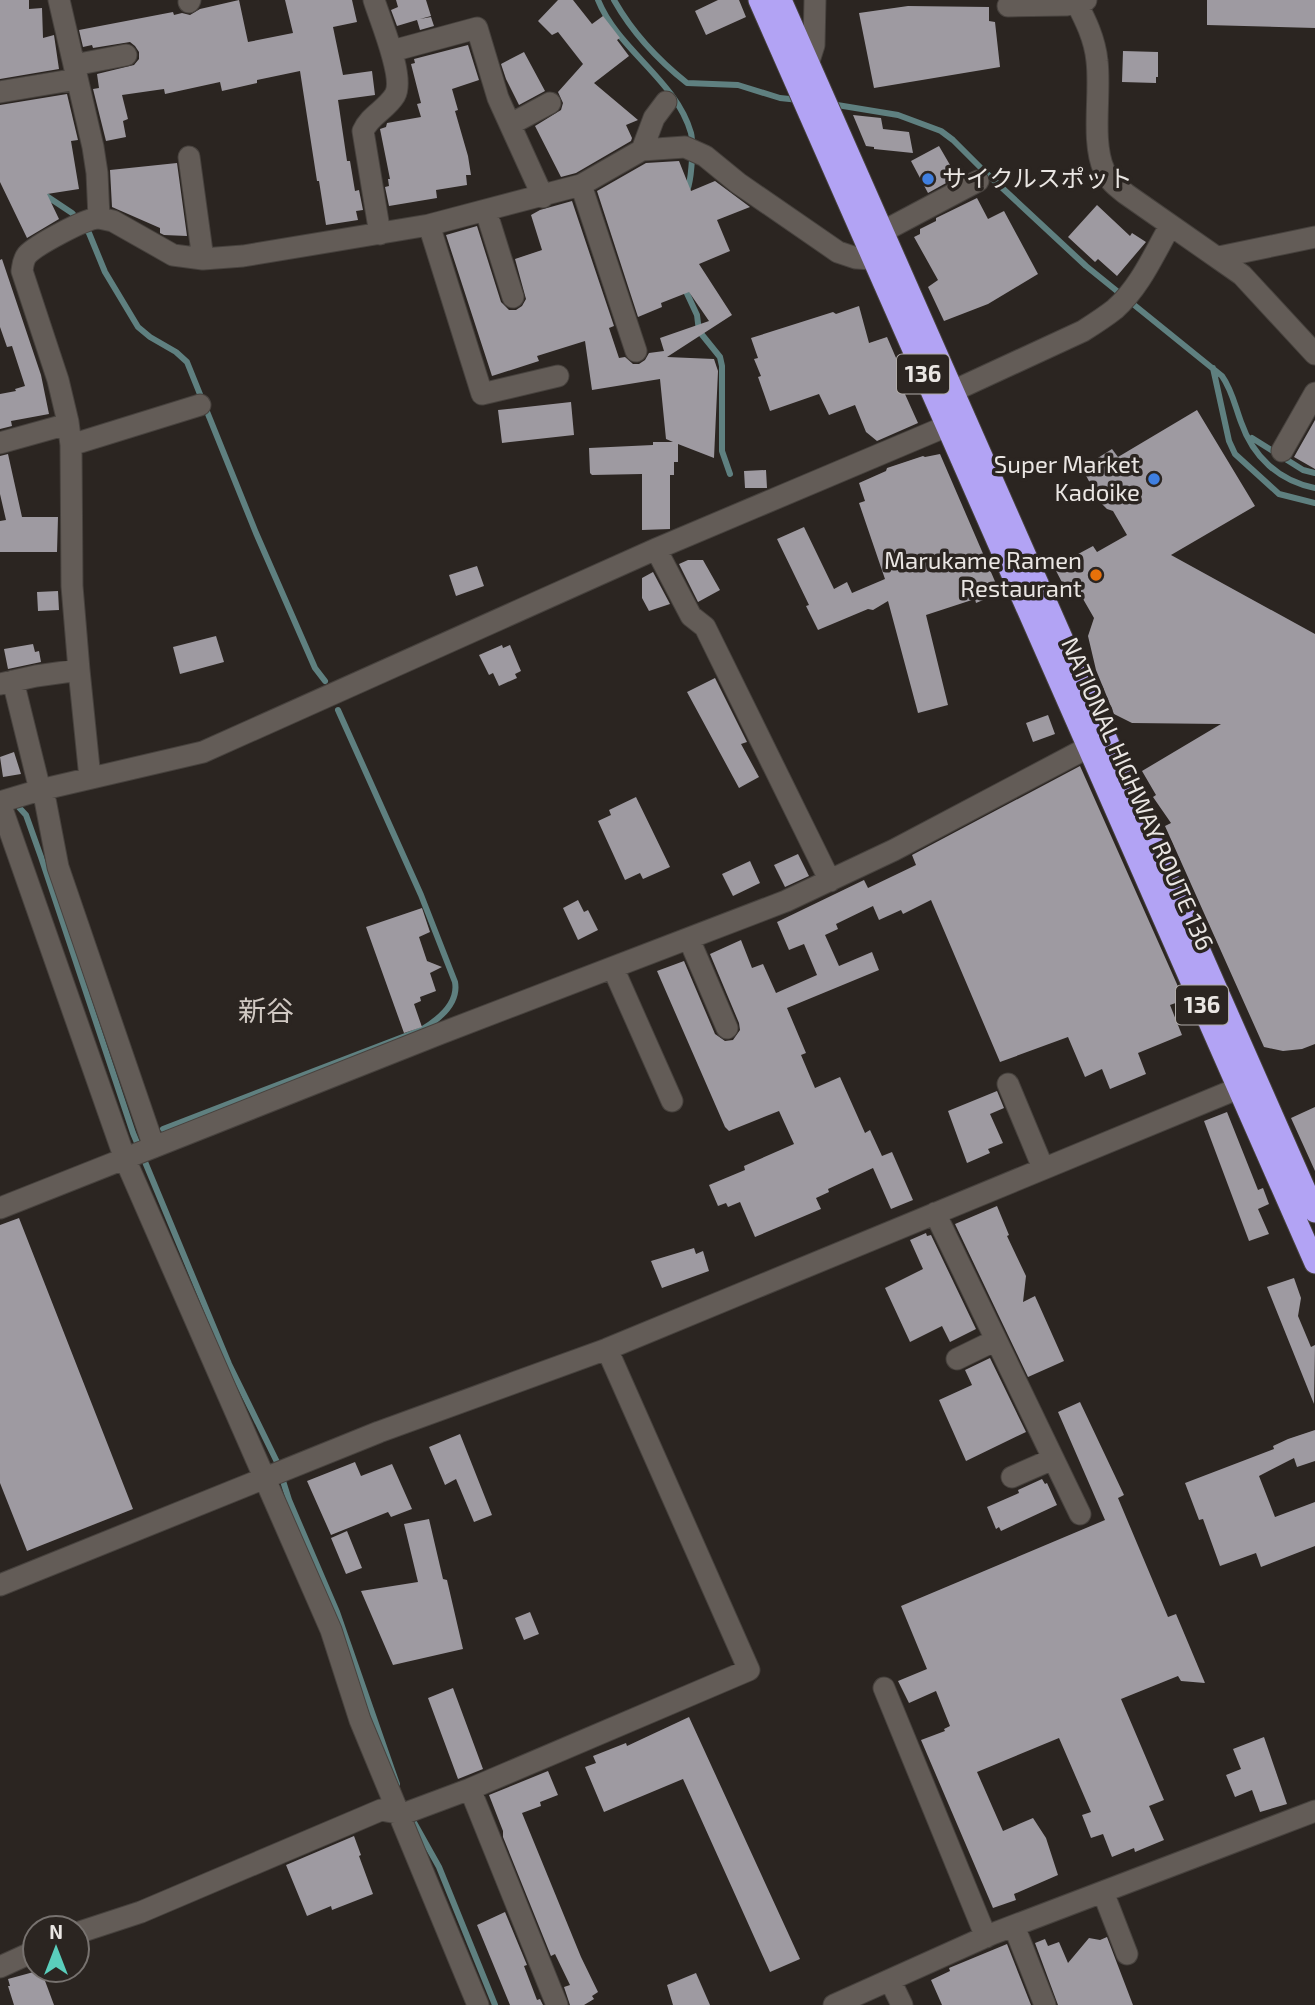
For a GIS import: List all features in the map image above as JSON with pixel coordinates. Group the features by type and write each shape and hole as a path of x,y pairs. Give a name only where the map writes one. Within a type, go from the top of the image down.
{"highway":[{"name":"NATIONAL HIGHWAY ROUTE 136","path":"759,0 873,259 944,396 947,426 1315,1212"},
{"name":"NATIONAL HIGHWAY ROUTE 136","path":"780,0 882,232 944,396 1097,742 1239,1088 1315,1263"}],"street":[{"path":"59,0 97,173 99,218"},
{"path":"374,0 392,51 397,92 390,102 368,120 363,131 380,234"},
{"path":"808,64 814,45 815,0"},
{"path":"1009,6 1079,1 1097,58 1100,88 1099,140 1104,171 1114,184 1170,226 1219,257 1256,289 1315,354"},
{"path":"392,51 477,28 498,98 543,197"},
{"path":"0,92 76,72 126,55"},
{"path":"642,150 654,118 666,102"},
{"path":"511,124 550,103"},
{"path":"90,778 72,586 69,434 58,380 22,271 25,257 32,252 91,218 113,221 173,255 203,259 243,256 380,234 543,197 581,185 642,150 685,147 705,156 738,183 838,252 856,258 873,259"},
{"path":"189,157 203,259"},
{"path":"882,232 978,181"},
{"path":"581,185 636,351"},
{"path":"486,211 513,297"},
{"path":"429,225 482,394 558,376"},
{"path":"944,396 1083,331 1117,308 1138,282 1170,226"},
{"path":"1219,257 1315,237"},
{"path":"1282,451 1315,393"},
{"path":"0,443 69,434 200,405"},
{"path":"478,2005 360,1720 331,1630 125,1159 0,802 203,752 656,549 947,426"},
{"path":"656,549 691,616 705,627 830,881"},
{"path":"79,670 7,683 58,867 154,1147"},
{"path":"0,1208 689,939 830,881 1097,742"},
{"path":"689,939 727,1028"},
{"path":"613,968 672,1101"},
{"path":"1008,1084 1043,1168"},
{"path":"0,1586 379,1432 607,1349 1239,1088"},
{"path":"935,1213 1080,1514"},
{"path":"957,1359 996,1340"},
{"path":"91,1928 141,1912 381,1810 403,1814 470,1789 749,1670 607,1349"},
{"path":"1012,1477 1053,1459"},
{"path":"884,1688 986,1937"},
{"path":"470,1789 558,2005"},
{"path":"834,2005 986,1937 1315,1811"},
{"path":"1103,1892 1126,1954"},
{"path":"1014,1926 1045,2005"},
{"path":"0,1967 21,1957"},
{"path":"890,1980 902,2005"}],"building":[{"path":"0,0 29,0 29,9 42,8 43,38 54,35 59,69 0,79"},
{"path":"239,0 248,42 293,33 285,0 352,0 357,22 333,27 343,75 372,71 375,95 338,100 347,161 350,161 355,191 359,190 363,210 356,211 358,220 326,225 300,71 222,91 220,82 165,94 164,89 122,95 128,119 123,121 126,137 106,141 93,89 99,88 97,74 134,65 139,59 139,52 130,42 83,47 79,30 173,12 174,15 190,15 200,9"},
{"path":"396,0 426,0 431,16 420,19 431,17 434,26 420,30 417,20 397,26 391,10 398,7"},
{"path":"558,0 573,0 592,24 603,16 620,38 617,40 629,56 594,83 638,120 626,125 631,141 576,173 561,177 535,126 561,110 563,103 558,92 583,64 558,32 552,35 538,21"},
{"path":"718,0 739,0 746,17 706,35 695,11"},
{"path":"1207,0 1315,0 1315,28 1207,25"},
{"path":"908,6 989,7 989,21 995,22 1000,67 874,88 859,13"},
{"path":"468,45 479,80 452,89 471,175 466,175 467,185 436,190 437,198 389,206 385,187 389,186 390,179 380,129 386,127 387,123 421,117 417,104 421,103 411,64 415,63 414,59"},
{"path":"1123,51 1158,52 1156,83 1122,82"},
{"path":"524,52 545,91 519,105 501,64"},
{"path":"67,94 78,140 71,141 79,189 47,194 59,219 27,238 0,182 0,105"},
{"path":"853,115 881,118 883,129 909,132 913,153 866,146"},
{"path":"939,146 957,177 928,193 911,161"},
{"path":"679,161 691,191 715,181 750,207 717,220 730,251 699,264 732,315 667,357 714,359 718,371 714,458 678,444 678,462 674,462 674,475 670,475 670,529 642,530 642,474 592,475 589,448 673,442 666,439 660,379 592,390 585,341 537,356 539,361 492,376 446,235 477,226 501,302 509,310 516,310 526,299 515,259 542,250 531,215 572,201 614,326 609,328 619,358 625,357 633,364 639,364 649,353 664,351 660,338 709,321 689,292 661,303 662,307 638,317 597,191 646,163"},
{"path":"177,163 187,236 164,235 160,233 160,228 112,207 110,170"},
{"path":"977,198 988,219 1004,211 1038,274 988,304 944,321 928,287 938,280 914,237 920,234 920,229 936,221 936,218"},
{"path":"1097,205 1130,236 1132,233 1146,242 1117,276 1098,259 1095,262 1068,237"},
{"path":"2,259 41,375 49,414 11,421 12,426 0,429 0,394 25,386 12,346 7,347 0,327"},
{"path":"859,306 869,343 887,337 906,381 900,383 918,423 877,441 866,432 855,405 829,415 819,394 770,411 758,377 761,376 754,359 758,358 751,338"},
{"path":"571,402 574,435 502,443 498,410"},
{"path":"1197,410 1255,506 1171,555 1315,634 1315,1044 1302,1049 1283,1051 1264,1047 1165,826 1171,823 1153,797 1156,795 1142,771 1221,724 1132,723 1114,714 1096,670 1088,636 1094,618 1075,585 1066,590 1054,567 1093,546 1097,552 1127,535 1113,511 1100,502 1082,468 1112,449 1118,457"},
{"path":"1315,420 1315,469 1294,457"},
{"path":"8,454 22,517 58,517 57,552 0,552 0,521 6,520 0,494 0,456"},
{"path":"940,454 1000,593 976,603 975,599 926,615 948,705 918,713 888,601 873,610 868,609 818,630 777,539 804,527 834,589 847,582 852,593 885,579 859,503 865,501 859,483 886,471 887,468 923,456"},
{"path":"766,470 767,488 745,488 744,471"},
{"path":"688,560 703,560 720,590 698,602 679,564"},
{"path":"477,566 484,586 456,596 449,575"},
{"path":"653,572 670,604 649,611 642,598 642,578"},
{"path":"58,591 59,610 38,611 37,592"},
{"path":"216,636 224,662 180,674 173,647"},
{"path":"33,644 35,652 39,651 41,662 8,669 4,649"},
{"path":"502,645 503,648 510,645 521,671 515,674 517,678 499,686 493,673 489,675 479,655"},
{"path":"715,678 747,742 741,744 759,777 739,788 687,692"},
{"path":"1048,715 1055,734 1033,742 1026,723"},
{"path":"14,752 21,774 3,777 0,757"},
{"path":"1080,766 1184,1000 1170,1005 1182,1035 1138,1053 1146,1074 1110,1089 1102,1069 1085,1077 1068,1037 1000,1062 931,900 903,914 901,910 879,920 873,906 836,924 838,929 825,935 839,966 872,952 879,970 787,1008 806,1053 801,1055 815,1088 840,1077 865,1133 870,1130 882,1156 892,1152 913,1200 891,1209 873,1168 828,1189 829,1192 816,1198 821,1209 755,1237 740,1202 728,1207 726,1203 718,1206 709,1185 745,1170 744,1166 794,1144 779,1111 729,1131 725,1127 657,971 684,961 715,1034 725,1041 733,1040 740,1030 739,1023 710,954 741,940 752,968 763,964 776,993 817,975 804,944 789,950 777,922 864,880 868,888 916,865 912,855"},
{"path":"636,797 670,867 643,879 640,873 625,880 598,821 611,815 609,810"},
{"path":"798,854 809,876 785,887 774,865"},
{"path":"750,861 760,883 733,896 722,874"},
{"path":"578,900 584,912 588,910 598,930 578,940 563,908"},
{"path":"422,908 430,932 419,937 427,961 442,967 430,973 436,991 420,997 421,1001 414,1004 422,1027 404,1033 366,927"},
{"path":"997,1091 1004,1108 990,1114 1003,1143 988,1149 990,1153 967,1163 948,1111"},
{"path":"1315,1107 1315,1171 1291,1118"},
{"path":"1227,1112 1258,1190 1263,1188 1269,1204 1258,1209 1269,1234 1249,1241 1204,1121"},
{"path":"997,1206 1009,1235 1007,1236 1026,1276 1023,1302 1035,1296 1064,1361 1028,1377 955,1224"},
{"path":"19,1218 133,1509 27,1551 0,1483 0,1225"},
{"path":"926,1233 927,1236 931,1235 976,1329 950,1342 942,1326 910,1342 885,1288 923,1269 910,1240"},
{"path":"694,1248 696,1254 703,1251 709,1271 662,1288 651,1261"},
{"path":"1294,1278 1301,1298 1298,1316 1311,1347 1315,1345 1314,1404 1267,1287"},
{"path":"990,1358 1026,1432 966,1461 939,1400 972,1385 965,1370"},
{"path":"1080,1402 1124,1495 1118,1498 1168,1617 1176,1614 1205,1683 1181,1681 1178,1676 1121,1699 1164,1800 1149,1806 1164,1840 1135,1852 1134,1848 1112,1857 1103,1834 1091,1838 1082,1815 1091,1812 1059,1738 977,1772 1003,1831 1033,1818 1046,1838 1058,1875 1014,1894 1016,1900 993,1908 921,1740 945,1731 944,1729 950,1726 936,1691 909,1703 898,1681 927,1669 901,1606 1105,1520 1058,1412"},
{"path":"1315,1430 1315,1461 1297,1467 1294,1458 1259,1476 1275,1517 1315,1502 1315,1546 1261,1567 1256,1553 1220,1566 1203,1519 1199,1520 1185,1483 1274,1449 1273,1446 1288,1439"},
{"path":"460,1434 492,1515 474,1522 456,1479 445,1485 429,1447"},
{"path":"355,1462 361,1476 392,1464 412,1509 391,1517 388,1512 331,1535 307,1481"},
{"path":"1042,1479 1047,1483 1057,1505 1001,1531 999,1527 996,1529 987,1507"},
{"path":"429,1519 463,1649 393,1665 361,1591 418,1582 404,1524"},
{"path":"347,1531 362,1568 346,1574 331,1538"},
{"path":"530,1612 539,1634 524,1640 515,1618"},
{"path":"453,1688 483,1769 458,1779 428,1698"},
{"path":"689,1717 800,1959 770,1972 683,1779 604,1812 585,1767 596,1763 593,1756 626,1743 627,1746"},
{"path":"1264,1737 1287,1804 1260,1812 1252,1790 1235,1797 1226,1775 1241,1769 1233,1749"},
{"path":"548,1771 558,1795 540,1802 541,1806 522,1813 598,1992 592,1996 594,1999 584,2005 570,2005 564,1987 570,1985 555,1954 551,1956 489,1795"},
{"path":"354,1836 373,1894 332,1910 331,1906 307,1916 286,1865"},
{"path":"505,1912 527,1965 524,1966 537,2000 540,1999 543,2005 510,2005 477,1925"},
{"path":"1107,1937 1133,2005 1058,2005 1035,1943 1045,1939 1048,1946 1059,1942 1068,1963 1089,1938 1100,1940"},
{"path":"1007,1944 1031,2005 942,2005 931,1980 950,1971 949,1968"},
{"path":"696,1973 710,2005 673,2005 667,1985"},
{"path":"21,1975 21,1984 46,1984 54,2005 14,2005 8,1979"}],"waterway":[{"path":"598,0 619,34 660,81 684,114 692,143 691,176 687,191"},
{"path":"614,0 646,45 687,83 738,85 780,98 799,100"},
{"path":"831,104 898,115 941,131 953,140 1086,266 1222,376 1231,392 1246,435 1260,456 1269,466 1290,480 1315,488"},
{"path":"42,193 72,213 89,233 105,272 138,327 187,362 256,533 315,668 325,681"},
{"path":"684,287 697,315 699,331 720,357 722,451 730,474"},
{"path":"1213,368 1229,441 1235,454 1279,494 1315,503"},
{"path":"1252,438 1303,470 1315,473"},
{"path":"163,1129 421,1030 440,1016 454,997 455,982 421,895 338,710"},
{"path":"14,802 26,815 133,1133 229,1364 277,1462 289,1500 337,1612 397,1784"},
{"path":"411,1817 439,1867 495,2005"}],"place":[{"name":"サイクルスポット","path":"928,179"},
{"name":"Super Market Kadoike","path":"1154,479"},
{"name":"Marukame Ramen Restaurant","path":"1096,575"}],"district":[{"name":"新谷","path":"266,1011"}]}
